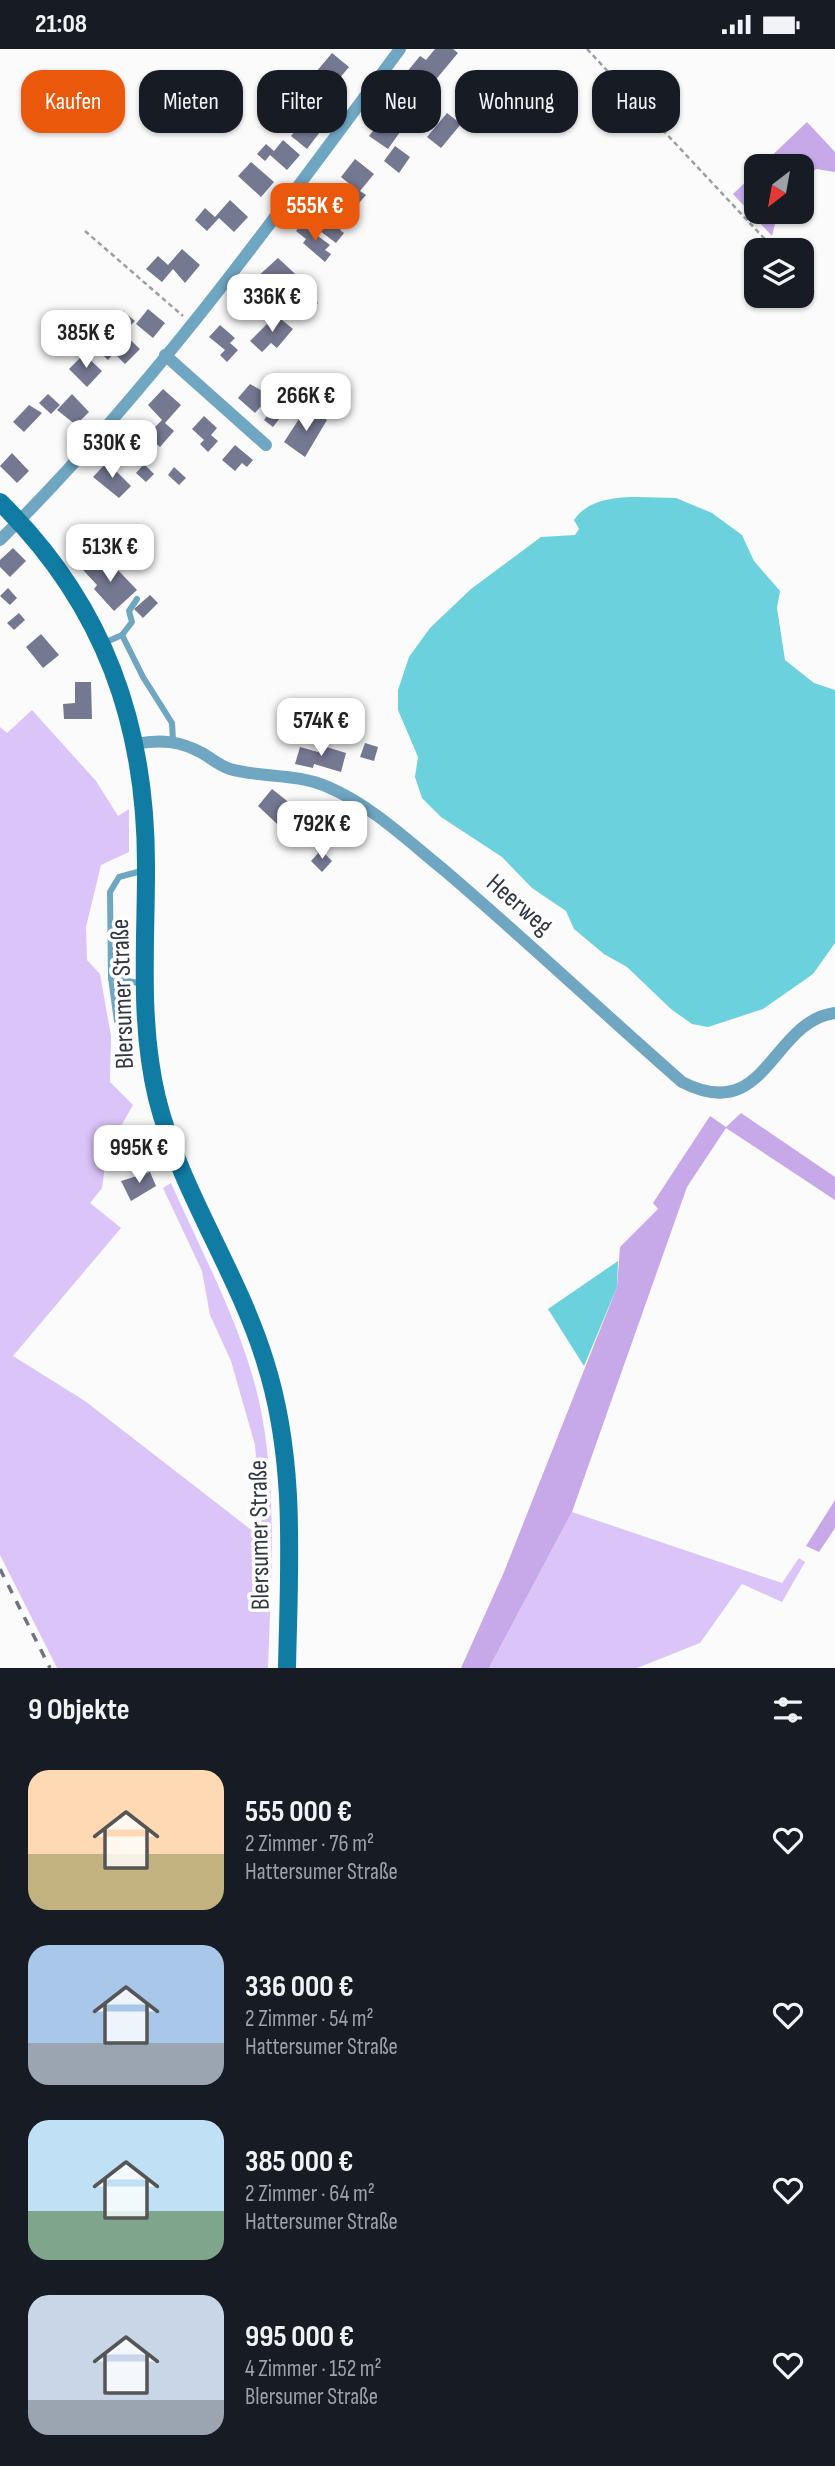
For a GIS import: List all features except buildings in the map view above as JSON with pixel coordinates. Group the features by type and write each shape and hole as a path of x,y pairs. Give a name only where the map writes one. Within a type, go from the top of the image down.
{"main road":[{"name":"Blersumer Straße","path":"0,502 20,522 70,585 103,644 136,744 144,799 146,1029 153,1079 171,1146 265,1358 280,1418 289,1499 287,1668"}],"street":[{"path":"0,540 54,489 115,418 310,173 400,49"},
{"path":"165,355 266,445"},
{"name":"Heerweg","path":"136,744 155,740 173,741 226,768 289,776 325,785 379,816 478,899 682,1082 704,1093 721,1094 738,1089 816,1019 835,1013"}],"lane":[{"path":"103,644 122,635 132,622 129,611 137,599"},
{"path":"122,635 143,677 172,723 173,741"},
{"path":"117,1021 111,978 110,892 119,877 146,870"},
{"path":"111,978 145,984"}],"path":[{"path":"587,49 764,238"},
{"path":"85,231 191,322"}],"shaded area":[{"path":"807,122 835,152 835,172 814,171 814,154 774,154"},
{"path":"744,183 744,206 733,194"},
{"path":"761,224 775,224 772,236"},
{"path":"32,710 96,781 118,816 129,809 129,852 101,865 86,927 87,960 100,974 111,1036 110,1082 133,1105 107,1151 102,1188 90,1203 121,1228 13,1356 85,1401 263,1539 255,1445 231,1361 210,1315 202,1271 163,1188 171,1183 232,1318 259,1401 271,1501 268,1668 57,1668 0,1555 0,727 7,733"},
{"path":"741,1113 835,1177 835,1200 726,1128 687,1187 572,1512 489,1668 461,1668 504,1572 617,1287 620,1247 658,1209 653,1203 710,1116 726,1127"},
{"path":"835,1500 835,1528 819,1552 806,1546"},
{"path":"572,1512 782,1583 799,1558 805,1562 782,1602 742,1584 700,1643 637,1668 489,1668"}],"water":[{"path":"620,498 676,498 712,513 742,535 754,561 780,591 777,608 785,660 814,683 835,690 835,943 813,974 763,1009 708,1027 692,1024 671,1009 627,967 604,954 574,929 566,911 532,888 502,857 441,817 422,798 415,777 418,757 398,710 398,690 409,657 430,628 471,589 541,537 575,535 579,529 574,520 583,510 594,504"},
{"path":"618,1261 617,1287 584,1366 548,1309"}],"railway":[{"path":"0,1569 50,1668"}]}
